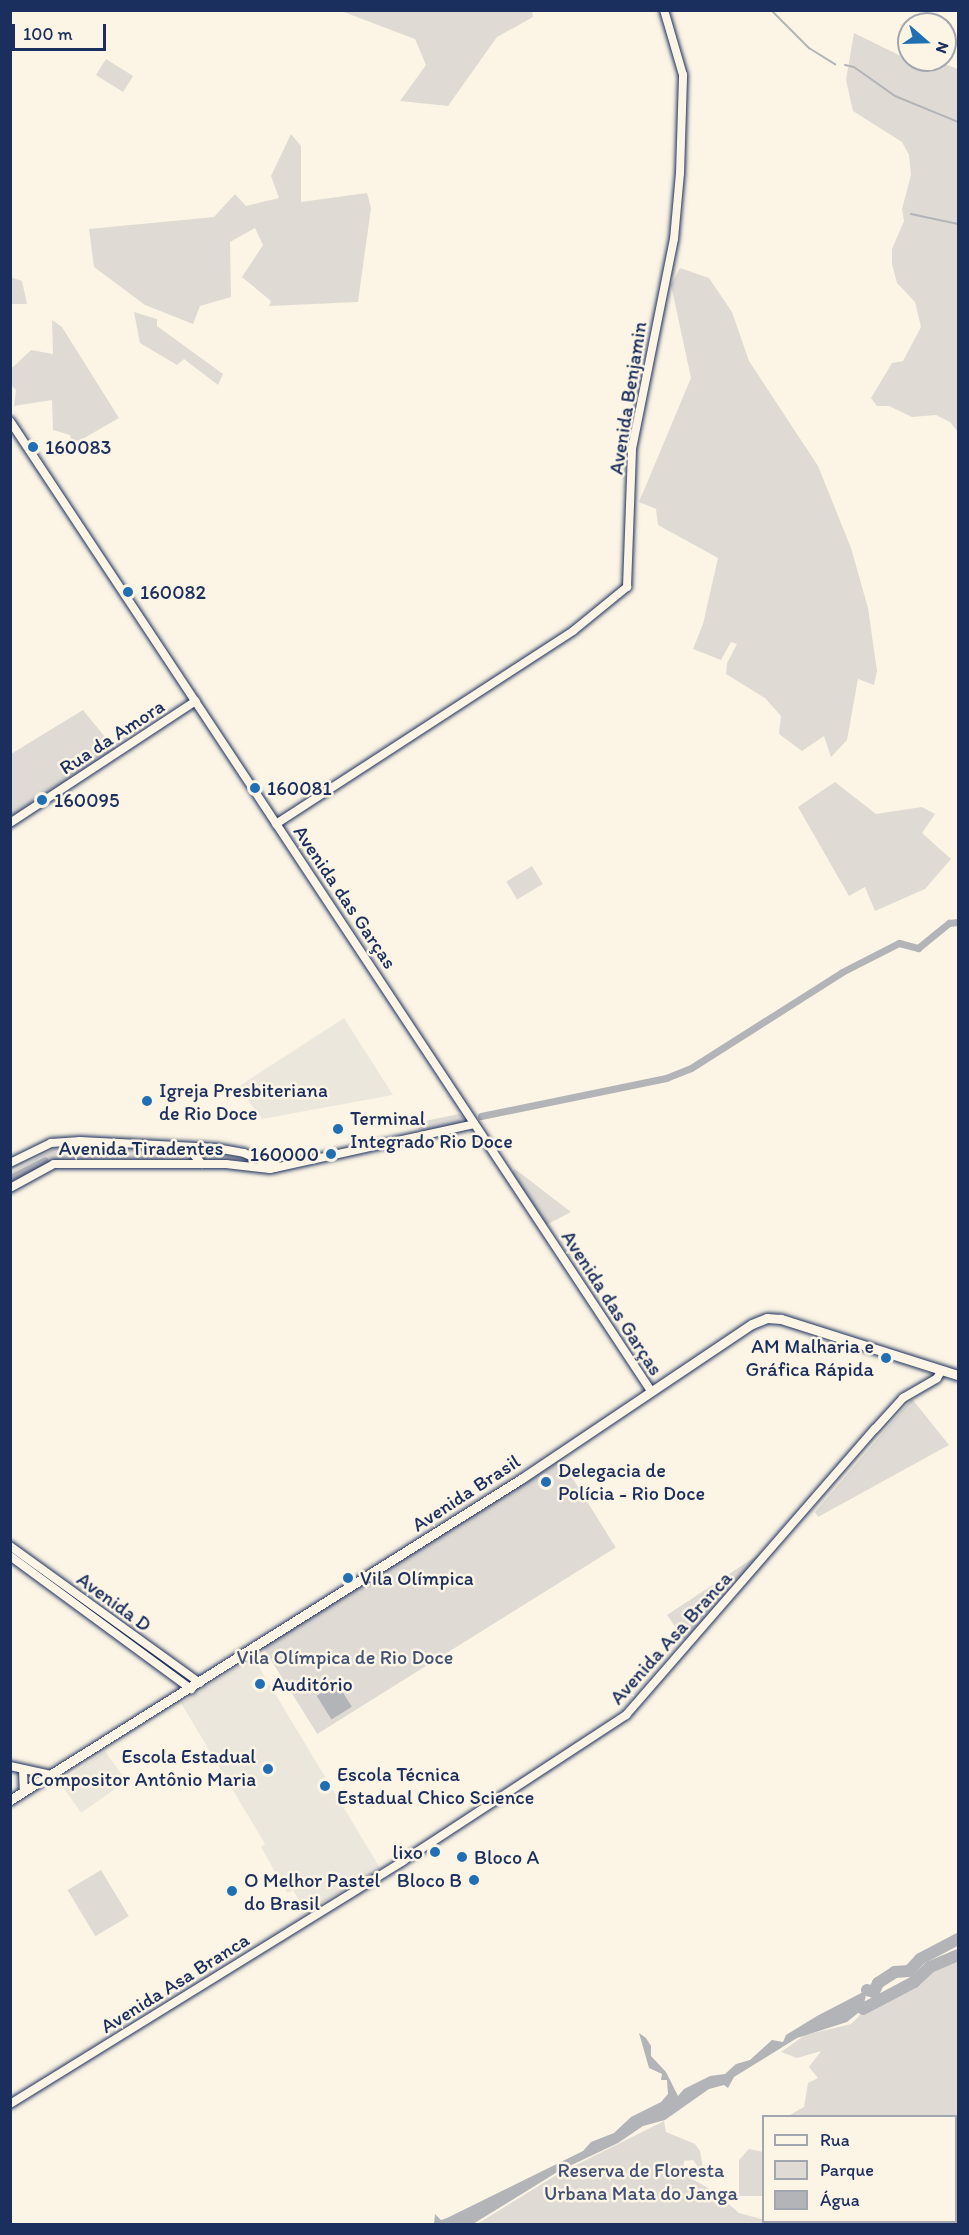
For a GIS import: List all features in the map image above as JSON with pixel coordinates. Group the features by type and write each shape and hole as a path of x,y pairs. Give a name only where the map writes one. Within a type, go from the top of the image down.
{"main road":[{"name":"Avenida das Garças","path":"10,421 651,1391"},
{"name":"Avenida Brasil","path":"10,1800 522,1479 752,1324 774,1317 958,1375"}],"street":[{"name":"Avenida Benjamin","path":"276,824 573,631 627,588 632,449 674,239 680,173 683,75 664,10"},
{"name":"Rua da Amora","path":"10,823 196,701"},
{"name":"Avenida Tiradentes","path":"10,1188 54,1164 234,1164 278,1168 474,1124"},
{"name":"Avenida Tiradentes","path":"10,1163 51,1143 235,1150 278,1168"},
{"path":"202,1164 195,1156 203,1147"},
{"path":"234,1164 258,1159"},
{"name":"Avenida Asa Branca","path":"10,2104 394,1867 626,1715 903,1398 937,1378 942,1370"},
{"name":"Avenida D","path":"10,1546 200,1683"},
{"name":"Avenida D","path":"10,1556 190,1689"},
{"path":"10,1766 51,1775"},
{"path":"23,1769 24,1792"}],"shaded area":[{"path":"344,1018 393,1095 262,1119 238,1087"},
{"path":"253,1657 380,1868 306,1912 293,1890 287,1893 261,1847 265,1844 181,1703"},
{"path":"105,1751 126,1781 81,1813 60,1783"}],"green space":[{"path":"341,11 532,11 533,17 497,37 448,106 400,101 426,65 415,39"},
{"path":"854,33 897,54 897,72 957,72 958,69 958,432 950,422 936,415 912,417 889,406 877,406 871,398 892,363 903,361 921,327 915,302 897,283 892,264 892,249 904,221 902,209 911,175 909,155 902,142 853,111 846,80"},
{"path":"106,59 133,76 123,92 96,75"},
{"path":"291,134 301,146 301,202 367,193 371,208 358,302 269,306 271,301 242,277 263,245 255,228 230,242 231,297 200,306 193,324 145,305 94,267 89,229 214,217 235,194 246,206 279,198 271,176"},
{"path":"680,268 709,278 732,312 749,361 818,466 851,548 868,608 877,671 874,685 858,679 847,740 831,757 824,736 802,751 779,734 781,716 765,698 726,674 727,663 737,644 731,642 721,660 693,649 703,624 718,558 658,525 656,509 639,502 691,378 671,285"},
{"path":"10,277 22,281 27,304 11,304"},
{"path":"134,312 157,319 157,326 223,374 218,385 184,359 177,365 140,343"},
{"path":"52,320 62,327 119,418 72,445 70,435 53,430 52,400 14,406 16,390 11,385 11,369 31,350 53,354"},
{"path":"83,710 118,753 11,823 11,754"},
{"path":"835,782 876,814 922,807 935,814 922,833 951,859 925,889 875,911 865,887 849,896 798,807"},
{"path":"532,866 543,884 517,899 506,881"},
{"path":"459,1114 465,1117 458,1124 424,1133 418,1129 420,1122"},
{"path":"67,1142 155,1146 165,1159 75,1159 50,1163 11,1188 11,1172"},
{"path":"207,1151 240,1152 255,1160 209,1160"},
{"path":"515,1169 571,1212 546,1225 512,1172"},
{"path":"912,1399 949,1445 818,1517 815,1512"},
{"name":"Vila Olímpica de Rio Doce","path":"558,1455 616,1547 317,1734 259,1642"},
{"path":"773,1545 689,1646 667,1615"},
{"path":"101,1870 129,1916 95,1936 68,1890"},
{"path":"958,1958 958,2224 796,2224 957,2223 957,2115 790,2115 804,2107 808,2083 818,2078 809,2067 821,2051 797,2058 781,2052 805,2035 851,2024 865,2010 905,1989 934,1966"},
{"name":"Reserva de Floresta Urbana Mata do Janga","path":"664,2121 666,2132 695,2144 700,2151 703,2167 698,2167 693,2160 684,2161 683,2174 710,2189 715,2204 723,2199 739,2213 762,2219 762,2223 780,2224 477,2224 558,2174"},
{"name":"Reserva de Floresta Urbana Mata do Janga","path":"749,2149 762,2152 762,2196 739,2196 739,2160"}],"water":[{"path":"337,1683 352,1707 331,1719 317,1696"},
{"path":"867,1990 863,2009 847,2022 797,2038 734,2077 728,2088 724,2085 709,2089 665,2120 643,2126 618,2143 559,2171 473,2224 434,2224 435,2214 441,2220 447,2218 583,2151 591,2142 614,2133 631,2117 661,2102 668,2094 667,2080 661,2080 662,2074 649,2068 639,2033 651,2046 651,2056 666,2072 678,2096 684,2089 710,2076 725,2074 736,2064 750,2060 772,2040 783,2042 786,2035"}],"waterway":[{"path":"771,10 809,48 835,64"},
{"path":"845,65 854,67 895,96 958,122"},
{"path":"911,214 958,224"},
{"path":"481,1116 666,1078 691,1068 842,972 899,943 918,948 949,923 958,922"},
{"path":"10,1178 45,1160"},
{"path":"867,1990 874,1992 878,1983 895,1972 909,1971 920,1959 958,1939"},
{"path":"863,2009 914,1982 930,1967 958,1955"}],"place":[{"name":"160083","path":"33,447"},
{"name":"160082","path":"128,592"},
{"name":"160081","path":"255,788"},
{"name":"160095","path":"42,800"},
{"name":"Igreja Presbiteriana de Rio Doce","path":"147,1101"},
{"name":"Terminal Integrado Rio Doce","path":"338,1129"},
{"name":"160000","path":"331,1154"},
{"name":"AM Malharia e Gráfica Rápida","path":"886,1358"},
{"name":"Delegacia de Polícia - Rio Doce","path":"546,1482"},
{"name":"Vila Olímpica","path":"348,1578"},
{"name":"Auditório","path":"260,1684"},
{"name":"Escola Estadual Compositor Antônio Maria","path":"268,1769"},
{"name":"Escola Técnica Estadual Chico Science","path":"325,1786"},
{"name":"lixo","path":"435,1852"},
{"name":"Bloco A","path":"462,1857"},
{"name":"Bloco B","path":"474,1880"},
{"name":"O Melhor Pastel do Brasil","path":"232,1891"}]}
